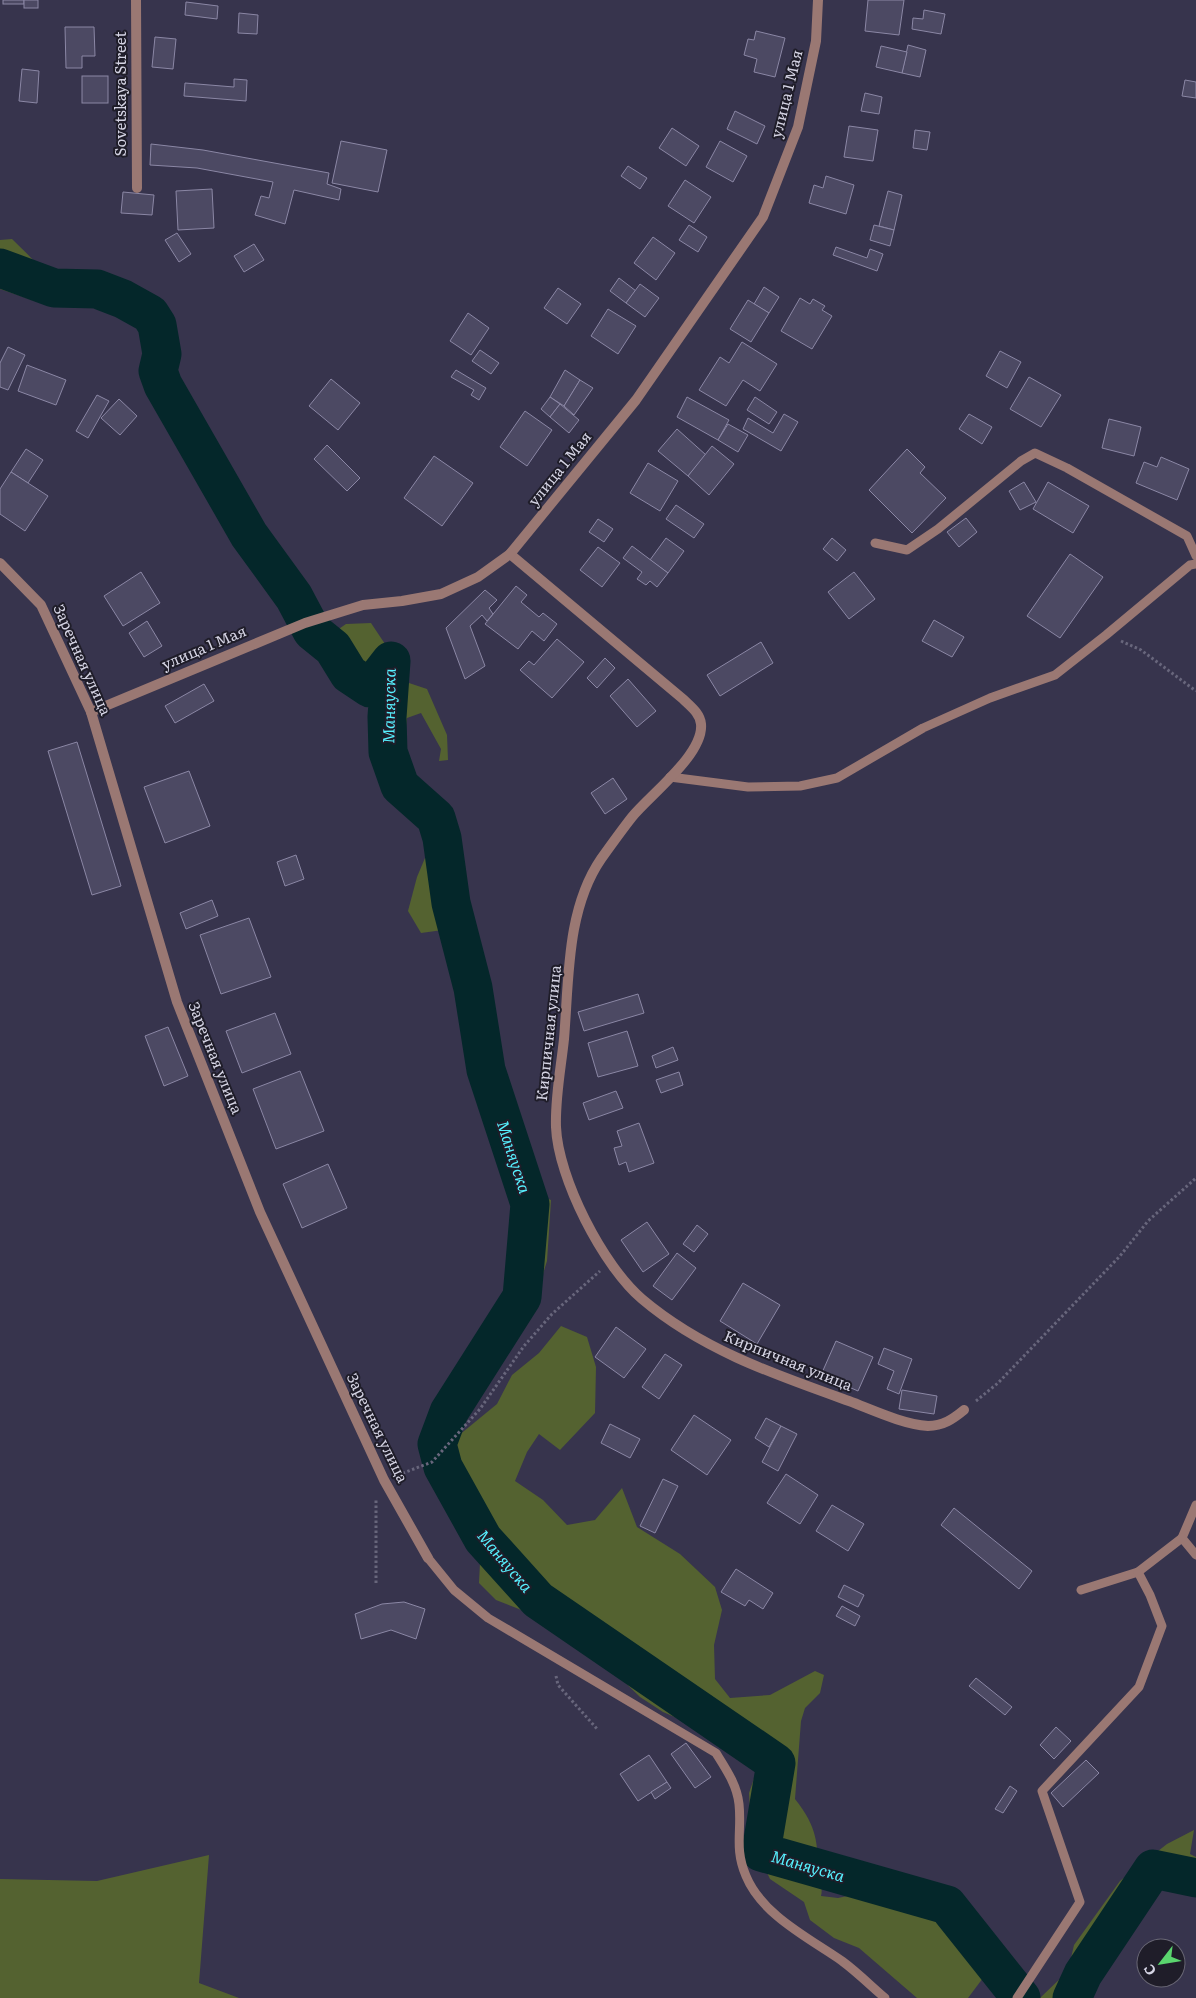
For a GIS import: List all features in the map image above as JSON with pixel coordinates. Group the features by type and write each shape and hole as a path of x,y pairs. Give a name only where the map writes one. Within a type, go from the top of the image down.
{"street":[{"name":"Sovetskaya Street","path":"136,0 136,188"},
{"name":"улица 1 Мая","path":"91,712 304,623 363,605 441,594 478,577 510,554 636,400 763,217 798,127 816,41 818,0"},
{"name":"Кирпичная улица","path":"510,554 697,713 701,721 701,731 685,762 633,816 599,862 584,896 574,930 556,1101 558,1148 568,1180 608,1262 640,1298 724,1353 750,1364 891,1417 928,1426 949,1423 964,1410"},
{"name":"Заречная улица","path":"0,563 41,605 91,712 177,1002 260,1212 384,1480 428,1558"}],"lane":[{"path":"875,543 907,550 938,528 1021,460 1035,453 1067,468 1186,536 1196,556"},
{"path":"670,777 748,787 800,786 837,778 923,728 990,698 1055,675 1106,636 1190,565 1196,564"},
{"path":"1081,1590 1138,1572 1182,1538 1196,1505"},
{"path":"1182,1538 1196,1555"},
{"path":"428,1558 454,1590 488,1618 716,1753 731,1777 739,1804 738,1850 746,1877 762,1902 791,1926 844,1962 885,1998"},
{"path":"1017,1998 1080,1902 1042,1791 1098,1734 1139,1687 1162,1626 1150,1595 1138,1572"}],"path":[{"path":"1106,636 1141,650 1196,691"},
{"path":"964,1410 998,1383 1120,1256 1148,1220 1196,1178"},
{"path":"376,1583 376,1493 384,1480 432,1462 480,1409 524,1346 552,1314 608,1262"},
{"path":"552,1656 558,1685 598,1730"}],"green space":[{"path":"12,239 33,260 45,276 52,293 52,303 35,301 0,289 0,240"},
{"path":"371,623 393,656 403,681 427,689 447,735 448,760 439,761 441,749 421,713 407,718 405,733 401,743 393,708 392,681 380,669 376,686 368,681 350,664 333,633 346,624"},
{"path":"452,857 467,899 465,927 421,933 408,911 417,877 425,858"},
{"path":"531,1193 551,1200 547,1261 532,1309 482,1391 458,1436 497,1404 512,1375 539,1353 561,1326 587,1337 596,1367 595,1413 560,1450 539,1434 527,1452 515,1481 543,1500 567,1525 595,1520 622,1488 637,1527 680,1554 715,1587 722,1610 714,1645 715,1679 730,1698 770,1695 815,1671 824,1675 820,1693 805,1708 801,1721 795,1799 803,1809 815,1836 822,1889 821,1896 838,1898 866,1892 878,1895 909,1910 926,1907 941,1908 985,1936 994,1951 986,1974 968,1998 917,1998 859,1948 834,1938 810,1920 804,1902 770,1879 752,1842 749,1793 757,1770 740,1745 663,1712 640,1697 570,1629 496,1600 479,1583 481,1543 450,1491 439,1425 453,1382 484,1347 522,1236"},
{"path":"1194,1830 1190,1854 1196,1857 1196,1892 1165,1890 1147,1895 1130,1913 1101,1959 1080,1998 1040,1998 1068,1971 1074,1945 1120,1881 1167,1844"},
{"path":"209,1855 199,1983 239,1998 0,1998 0,1879 97,1881"}],"building":[{"path":"3,0 24,0 24,4 3,4"},
{"path":"24,0 38,0 38,8 24,8"},
{"path":"868,0 904,0 899,35 865,31"},
{"path":"186,2 218,6 217,19 185,15"},
{"path":"924,10 945,14 941,34 912,29 913,18 923,19"},
{"path":"239,13 258,15 257,34 238,33"},
{"path":"65,27 94,27 95,56 82,56 82,68 66,68"},
{"path":"756,31 785,38 775,77 754,72 757,59 744,55 748,39 754,40"},
{"path":"155,37 176,39 173,69 152,67"},
{"path":"908,45 926,50 920,77 902,73"},
{"path":"881,46 907,52 902,73 876,67"},
{"path":"22,69 39,71 37,103 19,101"},
{"path":"82,76 108,76 108,103 82,103"},
{"path":"234,79 247,80 246,101 184,96 185,83 234,87"},
{"path":"1185,80 1196,82 1196,98 1182,96"},
{"path":"865,93 882,97 879,114 861,111"},
{"path":"735,111 765,126 757,144 727,129"},
{"path":"849,126 878,130 873,161 844,157"},
{"path":"672,128 699,146 686,166 659,148"},
{"path":"915,130 930,132 927,150 913,148"},
{"path":"341,141 387,150 378,192 332,183"},
{"path":"720,141 747,156 733,182 706,167"},
{"path":"151,144 203,150 329,173 327,184 341,189 339,200 294,190 285,224 255,215 261,196 269,198 273,182 197,168 150,165"},
{"path":"628,166 647,178 640,189 621,176"},
{"path":"826,176 854,185 846,214 809,203 814,185 823,188"},
{"path":"685,180 711,197 694,223 668,206"},
{"path":"212,189 214,228 178,230 176,191"},
{"path":"888,191 902,195 894,230 879,226"},
{"path":"123,192 154,195 152,215 121,213"},
{"path":"689,225 707,237 698,252 679,240"},
{"path":"874,225 894,230 890,246 870,240"},
{"path":"177,233 191,254 179,262 165,240"},
{"path":"653,237 675,253 656,280 634,263"},
{"path":"254,244 264,260 244,272 234,256"},
{"path":"836,247 867,258 870,249 883,254 877,271 833,255"},
{"path":"619,278 636,291 626,303 610,291"},
{"path":"640,284 659,298 645,317 626,303"},
{"path":"764,287 779,297 769,313 754,304"},
{"path":"558,288 581,304 567,324 544,308"},
{"path":"800,298 810,304 813,299 825,306 822,310 832,316 812,349 781,331"},
{"path":"748,300 769,313 751,342 730,329"},
{"path":"608,309 636,326 618,354 591,336"},
{"path":"468,313 489,328 471,355 450,341"},
{"path":"742,342 777,364 760,391 743,380 726,406 699,390 720,357 729,363"},
{"path":"8,347 25,355 8,390 0,387 0,363"},
{"path":"480,350 499,363 491,374 472,361"},
{"path":"1000,351 1021,362 1007,388 986,376"},
{"path":"27,365 66,380 56,405 18,391"},
{"path":"456,370 486,388 479,400 471,395 474,390 451,377"},
{"path":"565,370 580,380 564,406 550,397"},
{"path":"1029,377 1061,395 1041,427 1010,409"},
{"path":"331,379 360,403 338,430 309,406"},
{"path":"580,380 593,388 574,415 564,406"},
{"path":"97,395 109,401 88,438 76,431"},
{"path":"550,397 560,404 550,417 541,409"},
{"path":"687,397 729,420 718,440 677,417"},
{"path":"755,397 777,412 769,424 747,410"},
{"path":"119,399 137,416 120,435 101,418"},
{"path":"560,404 579,420 569,433 550,417"},
{"path":"525,411 552,430 527,466 500,447"},
{"path":"784,414 798,422 781,451 743,429 748,418 773,433"},
{"path":"969,414 992,427 982,444 959,429"},
{"path":"1109,419 1141,427 1134,456 1102,448"},
{"path":"728,424 748,435 738,452 718,440"},
{"path":"677,429 706,455 688,476 658,451"},
{"path":"327,445 360,478 347,491 314,459"},
{"path":"712,446 734,464 709,495 688,476"},
{"path":"26,449 43,460 28,483 11,472"},
{"path":"907,449 925,467 920,473 946,498 912,533 869,490"},
{"path":"434,456 473,483 442,526 404,498"},
{"path":"1161,457 1189,469 1177,500 1136,483 1144,462 1157,467"},
{"path":"648,463 678,481 660,511 630,493"},
{"path":"11,472 48,496 25,531 0,514 0,489"},
{"path":"1024,482 1036,502 1020,510 1009,491"},
{"path":"1048,482 1089,506 1073,533 1033,509"},
{"path":"676,505 704,524 694,538 666,519"},
{"path":"966,518 977,532 959,547 947,532"},
{"path":"598,519 613,529 604,542 589,532"},
{"path":"666,538 684,551 668,573 650,560"},
{"path":"832,538 846,550 837,561 823,549"},
{"path":"632,546 668,573 657,587 650,581 646,585 637,579 642,572 623,558"},
{"path":"598,547 620,563 602,587 580,570"},
{"path":"1070,554 1103,577 1060,638 1027,616"},
{"path":"141,572 160,603 123,626 104,596"},
{"path":"854,572 875,599 849,619 828,592"},
{"path":"516,586 527,595 521,602 539,617 543,613 557,624 544,641 532,631 518,649 485,624"},
{"path":"485,590 497,600 489,608 493,614 487,621 482,615 470,626 485,666 465,679 446,628"},
{"path":"934,620 964,637 952,657 922,641"},
{"path":"147,621 162,646 144,657 129,633"},
{"path":"557,639 584,662 552,698 520,670 529,661 534,665"},
{"path":"761,642 773,663 720,696 707,675"},
{"path":"605,658 615,668 597,688 587,678"},
{"path":"628,679 656,711 637,727 610,696"},
{"path":"204,684 214,701 175,723 165,706"},
{"path":"77,742 121,886 92,895 48,751"},
{"path":"189,771 210,826 165,843 144,787"},
{"path":"613,778 627,799 605,814 591,793"},
{"path":"296,855 304,879 285,886 277,862"},
{"path":"212,900 218,916 186,929 180,913"},
{"path":"249,918 271,977 221,994 200,935"},
{"path":"638,994 644,1013 584,1031 578,1012"},
{"path":"275,1013 291,1054 242,1073 226,1031"},
{"path":"168,1027 188,1076 164,1086 145,1036"},
{"path":"627,1031 638,1066 598,1077 588,1043"},
{"path":"673,1047 678,1060 656,1068 652,1056"},
{"path":"300,1071 324,1131 276,1149 253,1089"},
{"path":"679,1072 683,1085 661,1093 656,1080"},
{"path":"616,1091 623,1108 589,1120 583,1103"},
{"path":"639,1123 654,1163 629,1172 626,1162 619,1165 614,1148 622,1146 617,1131"},
{"path":"328,1164 347,1208 302,1228 283,1184"},
{"path":"647,1222 669,1254 643,1272 621,1240"},
{"path":"697,1225 708,1234 694,1252 683,1244"},
{"path":"677,1253 696,1268 672,1300 653,1286"},
{"path":"743,1283 780,1305 757,1344 720,1321"},
{"path":"616,1327 646,1349 624,1378 595,1357"},
{"path":"836,1341 873,1357 858,1391 821,1375"},
{"path":"884,1348 912,1359 899,1394 887,1389 894,1371 878,1364"},
{"path":"665,1354 682,1365 659,1399 642,1387"},
{"path":"902,1390 937,1396 934,1414 899,1409"},
{"path":"694,1415 731,1440 707,1475 671,1450"},
{"path":"766,1418 781,1426 769,1447 755,1438"},
{"path":"610,1424 640,1439 630,1458 601,1443"},
{"path":"781,1426 797,1434 778,1471 762,1462"},
{"path":"786,1474 818,1495 800,1524 767,1503"},
{"path":"663,1479 678,1486 655,1533 640,1526"},
{"path":"832,1505 864,1524 848,1551 816,1531"},
{"path":"954,1508 1032,1571 1019,1589 941,1525"},
{"path":"736,1569 773,1593 763,1609 749,1600 745,1606 721,1592"},
{"path":"844,1585 864,1595 858,1607 838,1597"},
{"path":"404,1602 425,1609 416,1639 391,1630 361,1639 355,1614 382,1604"},
{"path":"842,1606 860,1616 855,1626 836,1616"},
{"path":"976,1678 1012,1707 1005,1715 969,1686"},
{"path":"1056,1727 1071,1741 1054,1759 1040,1745"},
{"path":"686,1743 711,1777 695,1788 671,1754"},
{"path":"649,1755 667,1782 638,1801 620,1774"},
{"path":"1086,1760 1099,1773 1063,1807 1051,1793"},
{"path":"667,1782 671,1788 655,1799 651,1792"},
{"path":"1010,1786 1017,1791 1003,1813 995,1809"}],"waterway":[{"name":"Маняуска","path":"0,268 54,288 97,289 123,299 150,314 157,325 162,354 158,371 163,385 249,535 294,597 312,631 333,648 349,674 370,688 391,661 387,717 388,752 400,786 436,818 442,838 451,903 473,988 486,1070 530,1204 522,1297 449,1412 437,1444 443,1467 483,1539 538,1600 776,1763 761,1852 947,1905 1021,1998"},
{"name":"Маняуска","path":"1072,1998 1083,1974 1153,1869 1196,1878"}]}
